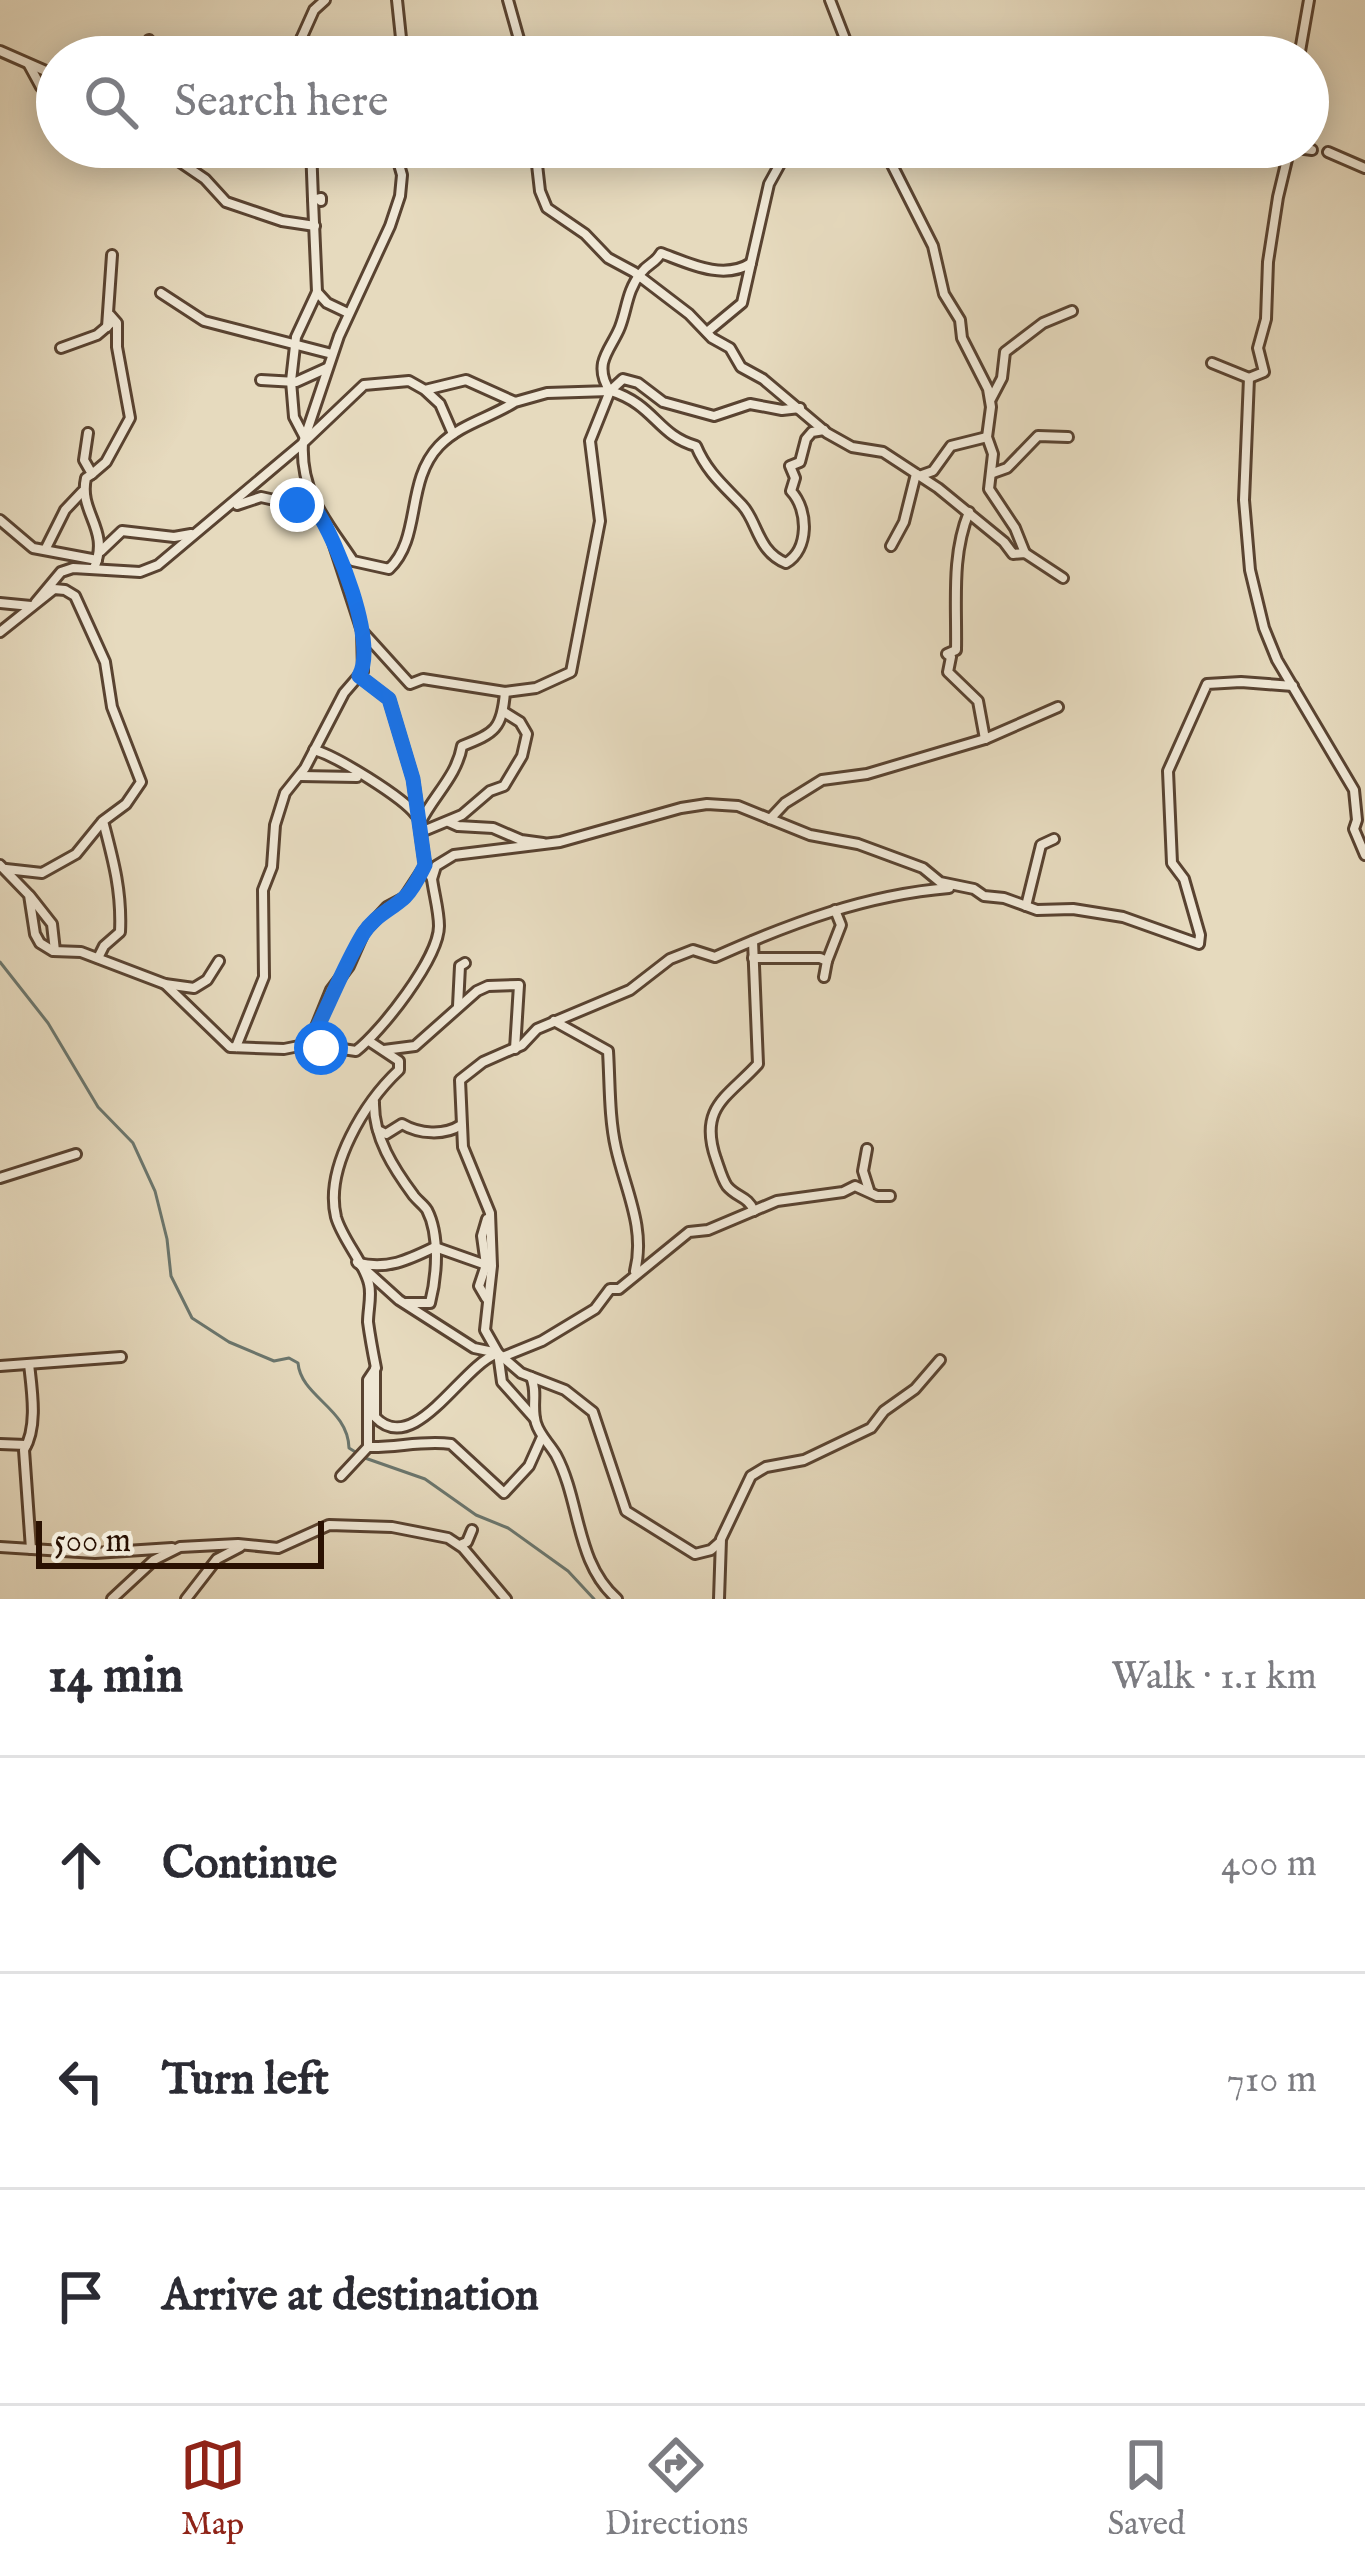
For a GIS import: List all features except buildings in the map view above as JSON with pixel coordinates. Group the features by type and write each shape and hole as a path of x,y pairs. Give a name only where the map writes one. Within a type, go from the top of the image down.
{"street":[{"path":"302,36 314,10 325,0"},
{"path":"397,0 401,36"},
{"path":"508,0 518,36"},
{"path":"830,0 843,36"},
{"path":"1303,36 1309,0"},
{"path":"0,51 36,65"},
{"path":"28,64 36,79"},
{"path":"1329,152 1365,168"},
{"path":"189,168 226,202 315,226"},
{"path":"313,168 317,292 295,345 294,417 304,440 309,494 331,536 353,561 389,569 395,564 405,548 418,478 437,448 453,434 515,402 547,393 610,391 631,397 666,431 695,446 712,477 743,506 766,549 785,563 797,554 805,519 791,491 795,478 790,466 800,463 812,431 824,430"},
{"path":"304,440 348,314 390,226 400,196 399,168"},
{"path":"537,168 547,208 689,314 730,348 741,367 824,430 852,447 883,452 918,475 969,512 1013,554 1025,554 1063,578"},
{"path":"707,332 742,303 769,184 778,168"},
{"path":"894,168 933,246 944,294 988,389 987,437 993,454 988,489 1015,528 1025,554"},
{"path":"1212,363 1249,378 1264,372 1258,348 1266,320 1268,262 1286,168"},
{"path":"610,391 602,367 644,268 661,253 681,263 725,272 751,263"},
{"path":"46,548 65,510 83,490 86,478 106,462 130,418 113,318 112,255"},
{"path":"317,292 348,314"},
{"path":"161,293 204,321 332,354"},
{"path":"990,400 1002,378 1006,352 1043,323 1072,311"},
{"path":"61,348 106,327 113,318"},
{"path":"261,380 291,381 328,367"},
{"path":"1249,378 1244,531 1264,628 1292,686 1354,790 1354,829 1365,855"},
{"path":"362,632 410,684 423,679 505,692 536,688 571,673 600,520 590,441 610,391 623,379 638,382 663,402 714,416 750,404 800,408"},
{"path":"424,390 466,380 515,402"},
{"path":"0,520 33,548 97,560 130,572 146,570 229,509 364,385 409,381 440,404 453,434"},
{"path":"88,433 84,460 92,474"},
{"path":"993,473 1007,468 1038,436 1068,437"},
{"path":"918,475 932,471 951,446 987,437"},
{"path":"891,546 904,522 918,475"},
{"path":"83,490 97,524 97,560"},
{"path":"229,509 261,497 316,510"},
{"path":"969,512 960,533 956,650 947,654 951,657 948,672 978,700 985,739"},
{"path":"33,604 61,572 97,560 122,531 174,537 198,532"},
{"path":"165,984 193,1007 224,1044 284,1049 309,1044 356,1051 369,1041 430,958 439,926 413,779 389,699 359,676 363,671 362,632 331,536"},
{"path":"0,632 54,590 71,592 107,668 112,706 141,782 126,804 103,821 76,854 42,873 2,867"},
{"path":"0,603 33,604"},
{"path":"236,1047 264,977 263,890 272,867 275,825 285,793 344,693 363,671"},
{"path":"432,879 436,866 454,855 546,844 707,804 738,806 923,868 940,882 956,887 1037,910 1073,909 1123,917 1200,944 1184,879 1172,863 1170,765 1207,684 1292,686"},
{"path":"420,824 439,788 451,777 462,746 493,733 503,712 505,692"},
{"path":"770,819 785,802 821,780 868,774 985,739 1058,707"},
{"path":"420,824 447,821 504,786 522,756 526,734 520,722 503,712"},
{"path":"314,750 331,754 406,800 420,824"},
{"path":"298,776 364,777"},
{"path":"98,958 119,932 120,921 120,886 103,821"},
{"path":"447,821 546,844"},
{"path":"1026,906 1040,845 1054,839"},
{"path":"309,1044 331,990 349,966 364,932 387,907 404,898 425,865"},
{"path":"2,867 52,924 55,952"},
{"path":"616,1599 592,1571 555,1454 535,1419 502,1382 499,1355 485,1330 492,1266 489,1212 463,1147 460,1080 483,1062 515,1049 536,1029 630,990 670,958 693,950 716,957 835,910 956,887"},
{"path":"28,895 35,934 40,944 55,952 81,952 165,984 194,988 207,980 219,961"},
{"path":"824,977 841,925 835,910"},
{"path":"754,940 758,1064 720,1098 711,1119 710,1142 727,1186 749,1199 754,1210"},
{"path":"753,958 804,956 827,961"},
{"path":"458,1008 458,978 465,963"},
{"path":"382,1050 415,1046 488,986 519,985 515,1049"},
{"path":"554,1021 608,1051 616,1151 626,1173 641,1250 633,1277"},
{"path":"369,1041 399,1061 399,1070 382,1084 341,1152 337,1220 370,1283 375,1417 383,1426 399,1429 416,1423 478,1362 542,1341 595,1310 610,1289 619,1289 688,1232 708,1230 777,1201 843,1192 855,1186 890,1196"},
{"path":"374,1101 376,1130 400,1175 428,1211 435,1247 430,1303 403,1303"},
{"path":"376,1130 386,1134 402,1124 443,1134 460,1125"},
{"path":"868,1150 863,1171 869,1190"},
{"path":"0,1178 76,1154"},
{"path":"488,1301 479,1286 486,1265 482,1236 489,1212"},
{"path":"357,1262 378,1267 397,1264 435,1247 486,1265"},
{"path":"357,1262 403,1303 474,1348 499,1355 530,1376 565,1390 593,1412 626,1511 695,1554 721,1542"},
{"path":"0,1366 121,1357"},
{"path":"718,1599 721,1542 752,1477 766,1467 804,1460 871,1428 940,1360"},
{"path":"0,1444 30,1442 34,1410 28,1364"},
{"path":"341,1477 368,1447 368,1379 376,1368"},
{"path":"530,1376 537,1392 535,1419"},
{"path":"368,1447 451,1444 504,1492 529,1466 542,1437"},
{"path":"26,1445 31,1549"},
{"path":"0,1547 95,1553 247,1544 278,1548 329,1525 424,1531 459,1545 506,1599"},
{"path":"459,1545 467,1542 472,1530"},
{"path":"186,1599 217,1559 247,1544"},
{"path":"112,1599 154,1560 180,1547"}],"waterway":[{"path":"0,962 48,1023 98,1107 133,1143 155,1191 171,1276 192,1318 229,1342 274,1361 289,1358 298,1363 307,1385 333,1412 347,1434 349,1448 357,1453"},
{"path":"365,1458 425,1479 476,1515 508,1528 568,1571 594,1599"}],"route":[{"path":"297,505 316,510 338,550 366,654 359,676 389,699 413,779 425,865 404,898 387,907 364,932 349,966 331,990 309,1044 321,1048"}]}
